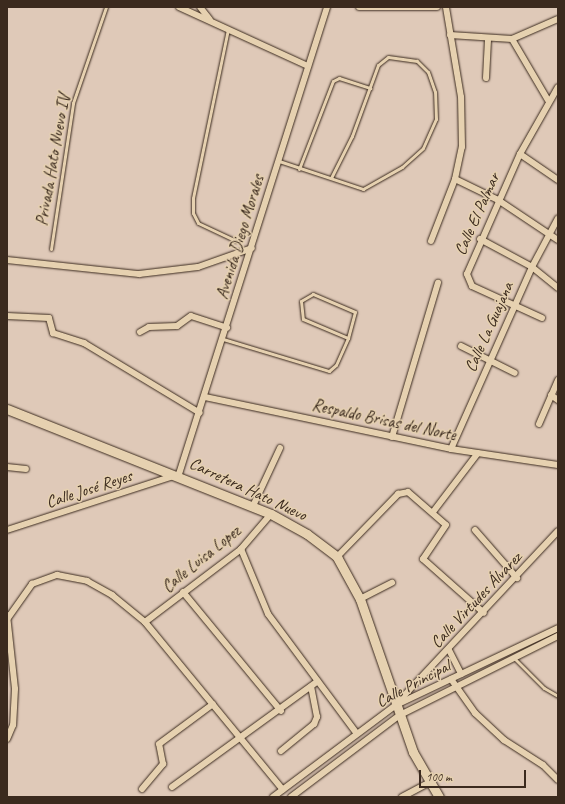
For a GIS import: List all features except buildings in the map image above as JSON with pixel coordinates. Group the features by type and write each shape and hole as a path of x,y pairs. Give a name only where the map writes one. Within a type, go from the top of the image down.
{"main road":[{"name":"Carretera Hato Nuevo","path":"7,409 179,474 272,514 307,534 337,557 360,599 413,752 439,797"}],"street":[{"path":"179,7 308,66"},
{"path":"200,7 212,22"},
{"name":"Avenida Diego Morales","path":"179,474 227,328 327,7"},
{"path":"359,7 437,7"},
{"path":"431,242 455,179 462,147 461,97 446,7"},
{"path":"450,35 488,39 512,39 558,19"},
{"path":"486,78 488,39"},
{"path":"512,39 548,100"},
{"name":"Calle El Palmar","path":"542,318 468,281 467,274 480,239 520,154 548,100 558,87"},
{"path":"520,154 558,180"},
{"path":"455,179 498,200 558,240"},
{"name":"Calle La Guajana","path":"451,449 532,266 558,218"},
{"path":"480,239 532,266 558,288"},
{"path":"7,260 139,274 198,266 252,248"},
{"path":"392,437 438,283"},
{"path":"7,316 49,318 53,333 84,343 200,413"},
{"path":"140,332 149,327 176,326 191,316 227,328"},
{"path":"462,346 515,373"},
{"path":"539,424 558,380"},
{"path":"551,395 558,400"},
{"name":"Respaldo Brisas del Norte","path":"205,397 451,449 558,465"},
{"path":"253,506 280,448"},
{"path":"433,512 478,453"},
{"path":"7,467 26,469"},
{"name":"Calle José Reyes","path":"7,530 179,474"},
{"path":"337,557 403,492 408,492 433,512 446,525 423,559 484,613"},
{"name":"Calle Luisa Lopez","path":"145,622 241,549 272,514"},
{"path":"475,530 517,578"},
{"name":"Calle Virtudes Álvarez","path":"396,705 517,578 558,530"},
{"path":"241,549 268,614 357,734"},
{"path":"7,739 13,725 15,689 8,617 32,584 57,575 87,581 112,595 145,622 283,790"},
{"path":"360,599 392,583"},
{"path":"183,592 281,711"},
{"name":"Calle Principal","path":"273,797 396,705 558,628"},
{"name":"Calle Principal","path":"291,797 400,715 558,636"},
{"path":"449,650 460,674"},
{"path":"451,679 475,713 504,740 543,765 558,780"},
{"path":"172,787 281,711 318,681"},
{"path":"281,751 314,724 317,717 311,687"},
{"path":"142,789 163,764 160,744 213,704"},
{"path":"402,797 430,782"}],"lane":[{"name":"Privada Hato Nuevo IV","path":"51,249 73,103 106,7"},
{"path":"228,30 193,198 193,213 198,223 236,241"},
{"path":"279,161 363,190 371,187 402,167 423,148 436,119 436,92 428,72 417,61 388,56 378,65 370,88 331,178"},
{"path":"299,169 333,81 339,78 370,88"},
{"path":"223,340 329,371 336,365 348,338 355,312 350,308 313,294 301,301 300,312 307,323 348,338"},
{"path":"514,658 544,688 558,696"}]}
